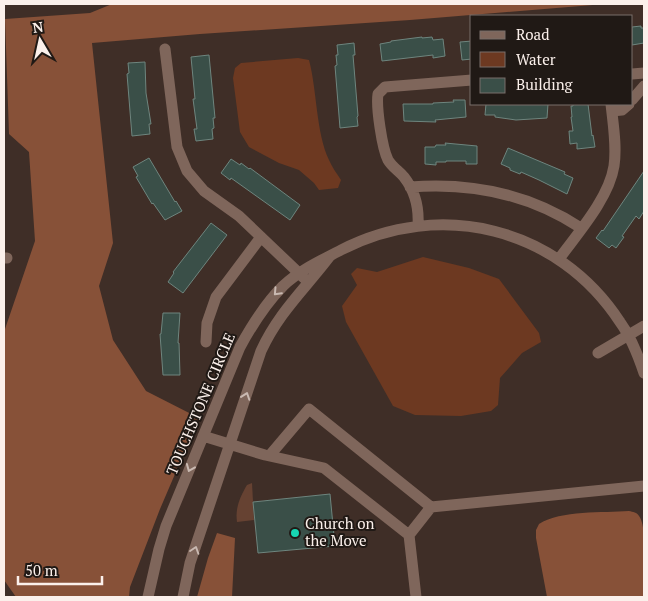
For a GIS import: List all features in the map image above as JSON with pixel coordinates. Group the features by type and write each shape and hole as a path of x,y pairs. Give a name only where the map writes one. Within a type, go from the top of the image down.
{"street":[{"path":"165,49 177,147 187,171 201,189 239,216 309,282"},
{"path":"418,225 418,209 410,187 404,176 390,162 385,152 378,94 385,87 470,80"},
{"path":"633,99 644,86"},
{"path":"559,259 601,200 611,179 615,151 611,107 622,110 628,105"},
{"path":"410,187 458,186 500,192 540,205 581,228"},
{"name":"TOUCHSTONE CIRCLE","path":"148,597 161,541 240,348 252,326 269,301 299,273 313,264 372,236 418,225 456,224 487,229 519,238 559,259 577,272 604,299 628,335 644,373"},
{"path":"206,342 208,317 216,297 261,237"},
{"name":"TOUCHSTONE CIRCLE","path":"182,597 190,563 265,342 291,302 332,255"},
{"path":"598,353 644,326"},
{"path":"270,455 308,408 431,507 644,486"},
{"path":"203,436 324,468 409,535"},
{"path":"416,597 409,535 431,507"}],"shaded area":[{"path":"112,4 605,4 92,43 113,243 99,286 113,340 146,391 199,418 160,509 130,587 129,597 16,597 4,580 4,332 35,241 29,152 9,134 5,19 90,13"},
{"path":"252,483 254,520 237,522 237,507 240,498 247,485"},
{"path":"635,512 638,515 644,531 644,597 547,597 536,538 536,530 539,524 570,514"},
{"path":"217,533 235,538 232,597 197,597 208,558"}],"water":[{"path":"298,58 309,60 325,149 333,168 341,180 338,188 319,190 299,170 279,163 249,147 240,132 233,78 235,68 241,63"},
{"path":"423,257 469,268 499,279 539,333 541,342 522,353 500,378 498,405 491,411 461,416 415,415 393,406 346,322 342,306 357,285 351,274 357,268 377,272"}],"building":[{"path":"641,26 641,28 644,28 644,43 633,45 633,27"},
{"path":"432,37 433,40 443,39 445,56 433,58 433,55 382,61 380,44"},
{"path":"470,41 470,59 462,60 460,42"},
{"path":"354,43 355,55 353,55 358,126 340,128 335,66 337,65 336,55 338,55 337,45"},
{"path":"209,55 215,118 213,118 213,139 196,141 194,129 197,129 191,57"},
{"path":"145,62 146,93 151,124 149,124 150,134 132,136 127,74 129,73 128,63"},
{"path":"453,100 465,100 466,117 435,120 436,122 404,121 403,104 433,104 454,102"},
{"path":"486,105 548,105 547,118 516,120 495,117 495,115 485,115"},
{"path":"588,105 595,147 577,149 577,143 570,144 569,131 573,131 571,106"},
{"path":"445,143 477,146 477,164 466,164 466,161 446,161 436,162 436,165 425,164 425,147 446,145"},
{"path":"508,148 565,172 564,174 573,178 567,194 521,172 520,174 510,170 510,168 501,164"},
{"path":"149,158 182,211 165,220 152,204 136,177 138,176 133,167"},
{"path":"231,159 240,165 241,163 250,168 300,205 290,220 221,173"},
{"path":"644,171 644,211 639,219 636,216 616,248 612,245 609,248 596,238 603,231"},
{"path":"211,223 227,235 183,293 168,282 173,272"},
{"path":"163,313 180,313 178,343 180,375 163,375 160,334"},
{"name":"Church on the Move","path":"330,494 335,546 258,553 253,502"}],"place":[{"name":"Church on the Move","path":"295,533"}]}
